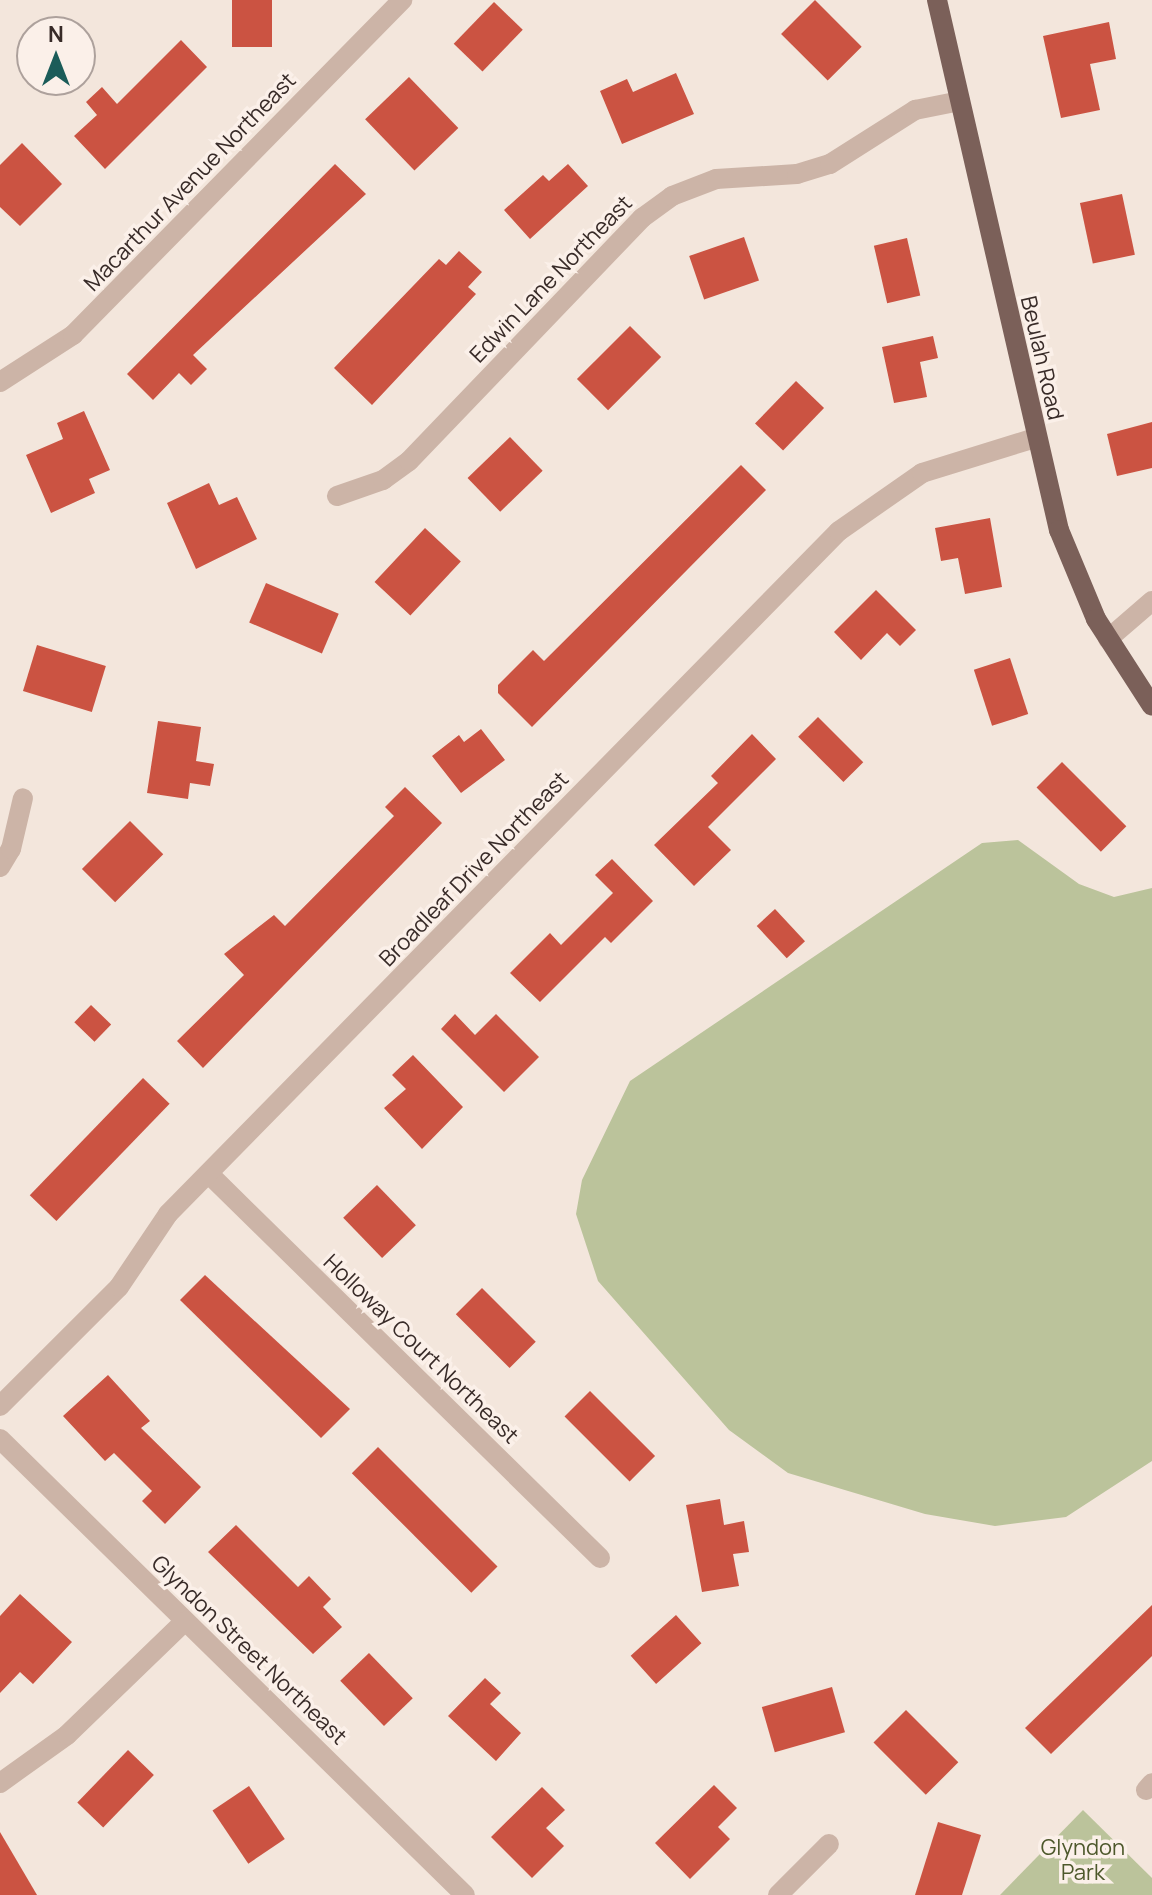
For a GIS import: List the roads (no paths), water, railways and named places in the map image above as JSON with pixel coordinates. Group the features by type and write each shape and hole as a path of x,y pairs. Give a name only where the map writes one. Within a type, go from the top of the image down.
{"main road":[{"name":"Beulah Road","path":"937,0 1035,438 1059,530 1108,639 1152,706"}],"street":[{"name":"Macarthur Avenue Northeast","path":"0,382 73,335 400,1"},
{"name":"Edwin Lane Northeast","path":"337,496 383,480 409,461 642,218 672,196 716,179 797,174 830,164 915,110 960,101"},
{"name":"Broadleaf Drive Northeast","path":"0,1406 119,1287 151,1232 839,531 922,473 1035,438"},
{"path":"1108,639 1152,601"},
{"path":"0,867 16,835 23,798"},
{"name":"Holloway Court Northeast","path":"209,1174 600,1558"},
{"name":"Glyndon Street Northeast","path":"0,1439 465,1895"},
{"path":"0,1783 67,1735 184,1622"},
{"path":"778,1895 829,1844"}],"park label":[{"name":"Glyndon Park","path":"1083,1860"}]}
